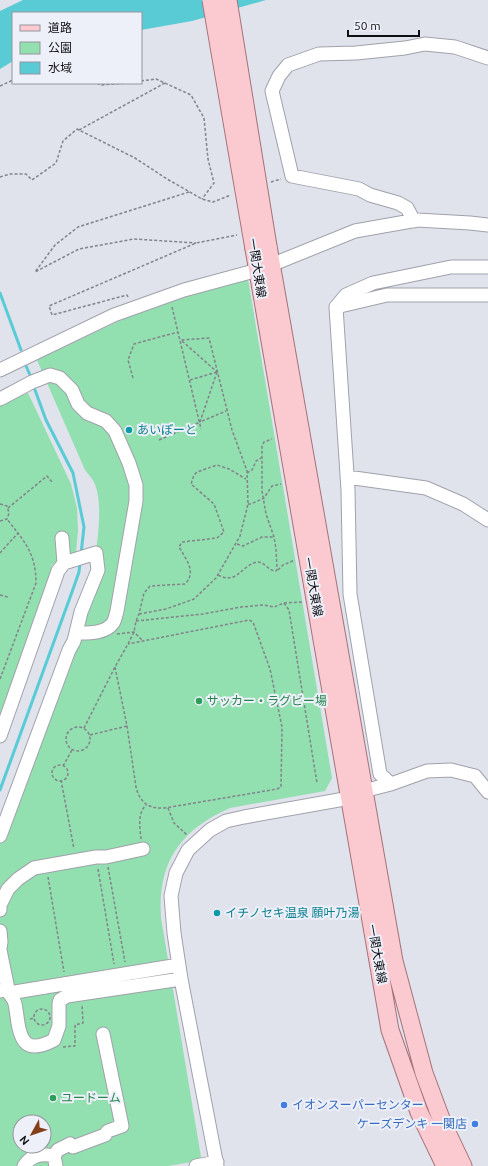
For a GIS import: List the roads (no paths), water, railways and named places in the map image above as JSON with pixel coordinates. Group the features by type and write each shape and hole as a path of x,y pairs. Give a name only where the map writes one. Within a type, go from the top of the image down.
{"main road":[{"name":"一関大東線","path":"211,0 265,267 356,794 390,1030 419,1112 445,1166"},
{"name":"一関大東線","path":"228,0 261,248"},
{"name":"一関大東線","path":"356,794 394,961 424,1073 443,1124 463,1166"}],"street":[{"path":"414,221 407,208 398,203 370,195 359,189 292,176 272,91 279,76 288,65 319,54 363,52 405,48 425,44 455,47 488,58"},
{"path":"0,370 114,315 170,295 265,267 355,231 414,221 470,223 488,226"},
{"path":"392,784 380,774 350,594 347,478 336,308 346,295 373,283 451,267 488,267"},
{"path":"336,308 387,296 488,295"},
{"path":"0,399 32,382 50,375 60,378 72,390 78,404 87,413 106,421 115,431 129,463 136,485 136,501 117,611 112,624 103,630 93,633 76,633"},
{"path":"347,478 426,488 463,504 488,520"},
{"path":"62,538 64,563"},
{"path":"0,736 58,571 64,563 96,553 98,570 81,612 74,641 69,650 0,836"},
{"path":"196,1166 217,1164 181,979 172,916 172,896 176,873 188,850 198,839 226,821 356,794 392,784 427,770 451,770 475,776 488,792"},
{"path":"0,910 0,905 8,889 18,879 34,868 143,849"},
{"path":"0,931 0,949 8,989 0,991"},
{"path":"179,965 9,993 15,1002 21,1038 25,1043 33,1046 46,1045 54,1040 59,1026 60,1000 67,996 181,979"},
{"path":"24,1166 35,1156 46,1154 55,1161 58,1150 70,1144 73,1147 105,1135 108,1131 122,1126 104,1034"}],"water":[{"path":"23,0 266,0 192,21 142,30 142,12 12,12 12,62 0,69 0,11"}],"waterway":[{"path":"0,293 21,350"},
{"path":"26,366 30,375"},
{"path":"35,390 46,420 73,473 84,527 81,554"},
{"path":"0,790 72,592 79,572 80,562"}],"place":[{"name":"あいぽーと","path":"129,430"},
{"name":"サッカー・ラグビー場","path":"199,701"},
{"name":"イチノセキ温泉 願叶乃湯","path":"217,913"},
{"name":"ユードーム","path":"53,1098"},
{"name":"イオンスーパーセンター","path":"284,1105"},
{"name":"ケーズデンキ 一関店","path":"475,1124"}]}
